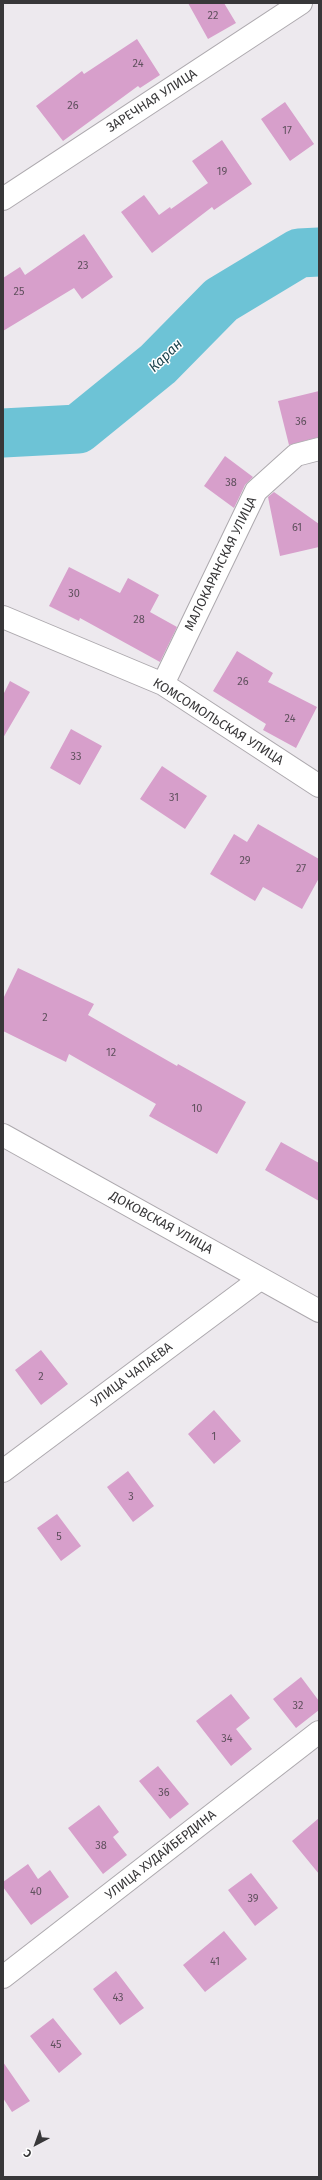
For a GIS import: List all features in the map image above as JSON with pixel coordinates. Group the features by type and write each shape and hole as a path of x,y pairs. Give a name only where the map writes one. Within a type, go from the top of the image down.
{"street":[{"name":"ЗАРЕЧНАЯ УЛИЦА","path":"3,199 301,3"},
{"name":"МАЛОКАРАНСКАЯ УЛИЦА","path":"163,684 256,491 296,455 319,449"},
{"name":"КОМСОМОЛЬСКАЯ УЛИЦА","path":"3,618 163,684 319,786"},
{"name":"ДОКОВСКАЯ УЛИЦА","path":"3,1135 319,1311"},
{"name":"УЛИЦА ЧАПАЕВА","path":"3,1471 260,1279"},
{"name":"УЛИЦА ХУДАЙБЕРДИНА","path":"3,1977 319,1732"}],"building":[{"path":"188,3 224,3 236,23 208,39"},
{"path":"137,39 160,75 140,88 138,86 63,141 36,106 82,71 84,74"},
{"path":"285,102 314,144 290,161 261,119"},
{"path":"222,140 252,184 214,210 212,207 152,253 121,212 144,195 159,215 170,207 171,209 208,183 192,161"},
{"path":"84,234 113,277 82,299 74,288 3,331 3,278 20,267 25,275"},
{"path":"319,391 319,437 289,445 278,401"},
{"path":"225,456 253,477 245,485 234,508 204,486"},
{"path":"274,492 319,524 319,547 280,556 268,497"},
{"path":"69,567 120,593 128,578 159,595 150,612 177,627 160,662 80,618 79,621 49,606"},
{"path":"237,651 273,673 268,682 317,707 296,748 263,730 266,724 213,691"},
{"path":"10,681 30,692 3,738 3,695"},
{"path":"71,729 102,746 80,785 50,768"},
{"path":"162,766 207,796 185,829 140,799"},
{"path":"258,824 319,859 319,878 302,909 263,887 255,901 210,874 234,834 247,842"},
{"path":"18,968 94,1004 88,1015 177,1066 178,1064 246,1102 217,1154 149,1116 156,1104 69,1054 66,1062 3,1031 3,999"},
{"path":"281,1142 319,1163 319,1201 265,1170"},
{"path":"41,1350 68,1384 41,1405 15,1370"},
{"path":"214,1410 241,1441 214,1464 188,1434"},
{"path":"128,1471 154,1506 133,1522 107,1487"},
{"path":"57,1514 81,1546 61,1561 37,1528"},
{"path":"301,1677 319,1701 319,1710 296,1728 273,1699"},
{"path":"231,1694 250,1718 236,1729 252,1749 231,1766 196,1721"},
{"path":"158,1766 189,1804 170,1819 139,1781"},
{"path":"99,1805 119,1832 113,1837 127,1855 103,1874 68,1828"},
{"path":"319,1818 319,1874 292,1841"},
{"path":"28,1864 38,1879 50,1870 69,1897 31,1925 3,1887 3,1882"},
{"path":"251,1873 278,1908 255,1926 228,1890"},
{"path":"224,1931 247,1959 205,1992 183,1965"},
{"path":"116,1971 144,2008 120,2025 93,1989"},
{"path":"53,2018 82,2054 59,2073 30,2036"},
{"path":"3,2062 30,2101 12,2112 3,2098"}],"waterway":[{"name":"Каран","path":"3,433 78,429 158,364 221,300 299,253 319,252"}]}
